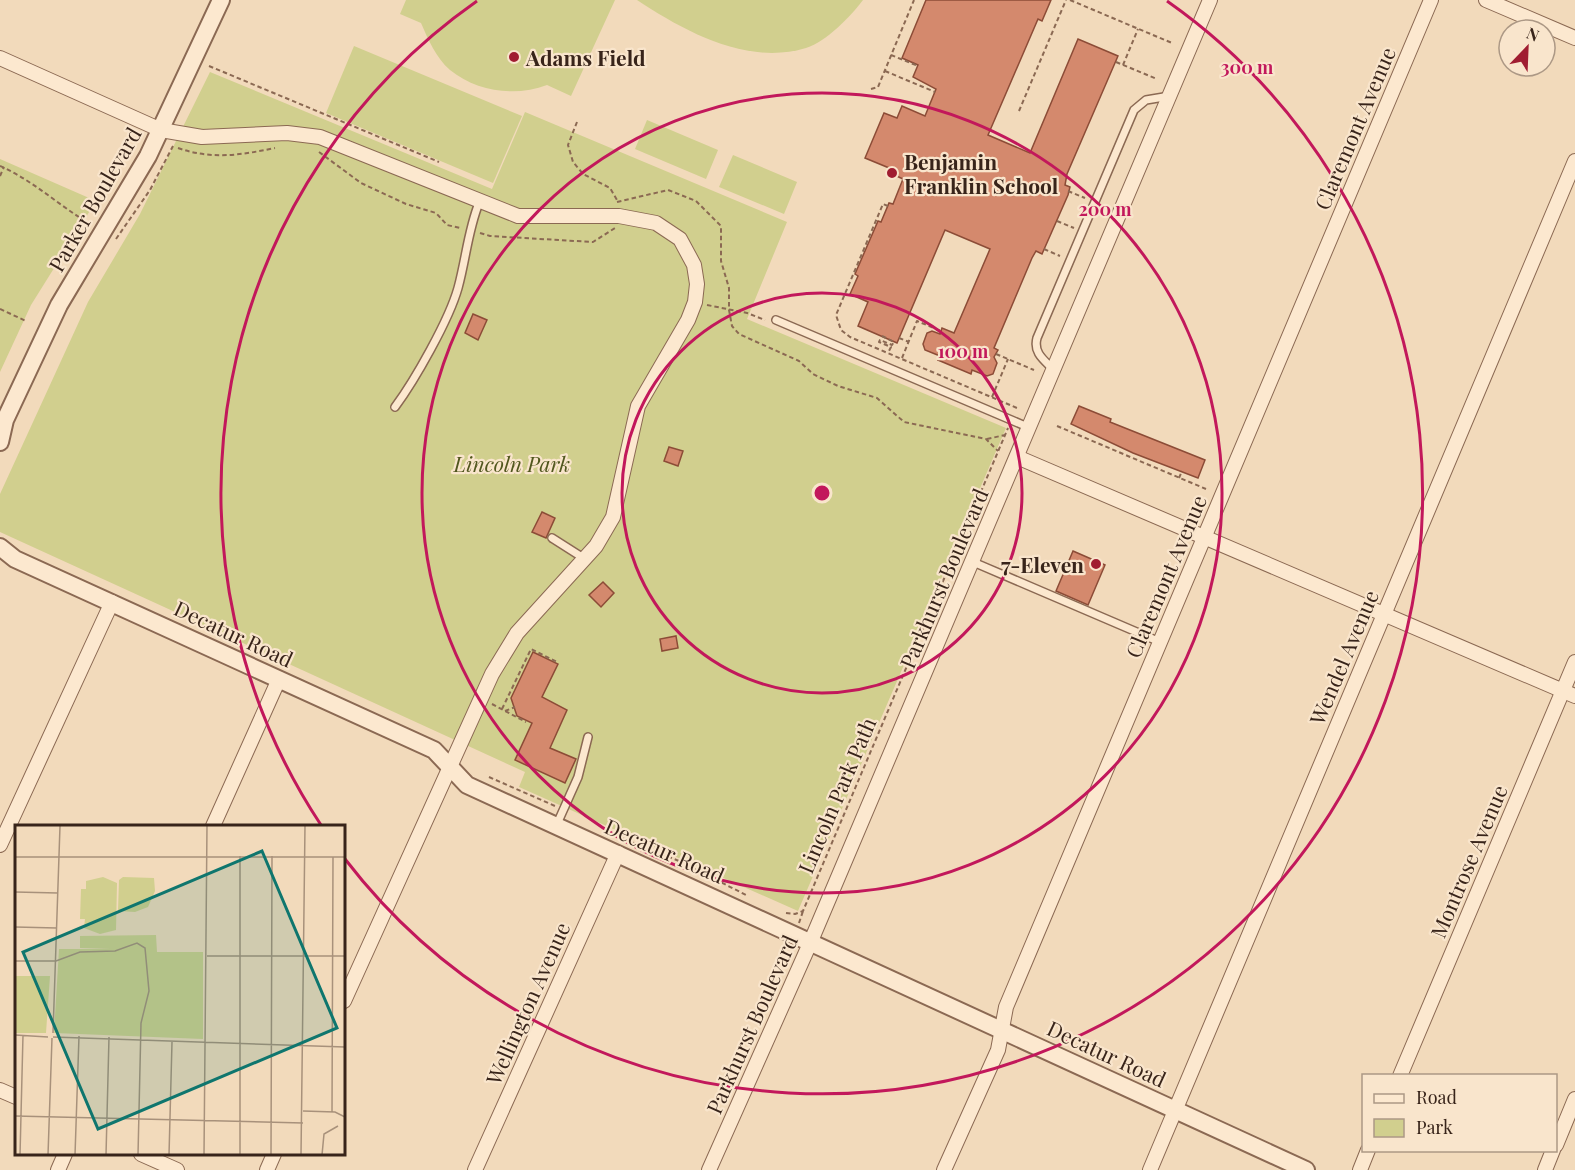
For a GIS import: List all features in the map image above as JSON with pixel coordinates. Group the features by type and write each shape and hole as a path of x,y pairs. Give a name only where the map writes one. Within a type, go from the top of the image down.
{"street":[{"name":"Parker Boulevard","path":"0,442 2,422 59,305 133,183 161,130 221,0"},
{"name":"Parkhurst Boulevard","path":"709,1170 811,941 1210,0"},
{"name":"Claremont Avenue","path":"944,1170 998,1050 1006,1007 1431,0"},
{"path":"1486,0 1575,38"},
{"path":"0,58 161,130 202,137 287,132 320,137 503,212 533,218 619,216 656,223 680,239 694,266 697,284 695,302 688,320 638,406 613,517 596,546 531,615 505,652 449,768 345,999"},
{"name":"Wendel Avenue","path":"1150,1170 1575,161"},
{"path":"1017,457 1569,693"},
{"name":"Decatur Road","path":"0,547 7,558 112,602 434,750 467,785 556,827 618,845 811,941 1306,1170"},
{"path":"0,845 112,602"},
{"name":"Montrose Avenue","path":"1401,1074 1569,693 1575,662"},
{"path":"213,825 279,679"},
{"name":"Wellington Avenue","path":"475,1170 618,845"},
{"path":"0,1090 15,1097"},
{"path":"1557,1143 1575,1099"},
{"path":"1360,1170 1367,1152"},
{"path":"1545,1170 1552,1152"},
{"path":"58,1170 65,1155"},
{"path":"143,1155 177,1170"},
{"path":"267,1170 274,1155"}],"lane":[{"path":"1054,370 1036,349 1037,338 1050,307 1134,110 1146,100 1170,96"},
{"path":"395,407 409,388 458,291 470,230 479,202"},
{"path":"776,320 1030,428"},
{"path":"552,537 585,559"},
{"path":"973,562 1160,642"},
{"path":"556,827 578,777 588,737"}],"path":[{"path":"872,89 878,87 914,0"},
{"path":"1020,111 1068,0 1172,43"},
{"path":"1123,65 1139,29"},
{"path":"891,55 918,66"},
{"path":"1116,62 1157,79"},
{"path":"209,66 439,162"},
{"path":"885,71 935,92"},
{"path":"313,148 361,183 406,204 435,213 447,225 490,236 593,242 614,231 619,216 617,200 610,188 583,174 573,162 568,145 577,122"},
{"path":"117,240 150,190 173,146 202,156 220,157 277,148"},
{"path":"0,166 41,187 54,201 90,224"},
{"path":"0,176 4,167"},
{"path":"617,200 668,190 696,201 721,226 721,261 729,288 729,310 732,326 739,334 799,361 813,374 838,386 877,398 904,422 986,439 1005,435"},
{"path":"1068,191 1086,199"},
{"path":"888,207 883,204 836,315 846,335 1017,408"},
{"path":"1057,221 1074,228"},
{"path":"1044,249 1062,256"},
{"path":"701,304 757,317"},
{"path":"0,309 26,321"},
{"path":"902,359 917,321 941,331"},
{"path":"882,336 894,342 892,345 880,340 879,342 891,347 888,353"},
{"path":"899,338 909,342"},
{"path":"996,354 1034,370"},
{"path":"992,397 1008,359"},
{"name":"Lincoln Park Path","path":"799,925 1009,425"},
{"path":"1057,426 1206,489"},
{"path":"1084,437 1087,431"},
{"path":"986,439 998,451"},
{"path":"1116,451 1118,447"},
{"path":"1148,464 1150,459"},
{"path":"1179,478 1182,471"},
{"path":"504,710 531,650 557,662"},
{"path":"488,702 526,722"},
{"path":"504,710 514,707"},
{"path":"484,775 559,808"},
{"path":"618,845 679,861 750,897"},
{"path":"778,910 788,915 803,911"}],"green space":[{"name":"Adams Field","path":"406,0 615,0 571,96 547,85 523,91 484,88 461,77 441,60 421,23 400,14"},
{"path":"637,0 863,0 838,28 814,45 784,52 761,52 739,49 696,34"},
{"path":"354,46 522,116 493,183 326,113"},
{"name":"Lincoln Park","path":"210,72 492,189 525,112 787,222 747,319 1006,428 798,911 519,787 525,772 0,532 0,494 88,302 140,214"},
{"path":"647,120 718,150 706,179 635,149"},
{"path":"733,155 797,182 784,214 719,187"},
{"path":"0,159 96,201 31,305 0,372"}],"building":[{"name":"Benjamin Franklin School","path":"926,0 1051,0 1042,21 1038,19 988,135 1030,153 1078,39 1118,56 1067,174 1065,185 1070,187 1068,195 1042,254 1036,251 1032,258 994,348 998,350 994,357 997,363 993,374 987,376 972,370 971,374 938,360 940,356 925,350 923,344 927,333 932,331 940,334 942,328 954,333 990,249 945,230 897,343 858,326 868,302 850,294 858,276 855,274 878,221 881,222 889,203 893,204 903,179 892,174 894,170 865,158 884,113 897,118 902,106 925,116 936,89 913,77 918,65 902,58"},
{"path":"473,314 487,320 478,340 465,333"},
{"path":"1079,406 1111,419 1110,422 1205,460 1198,478 1133,453 1071,424"},
{"path":"669,447 683,451 678,466 664,461"},
{"path":"542,512 555,518 546,538 532,532"},
{"path":"1073,551 1105,565 1088,605 1056,591"},
{"path":"603,582 614,593 601,607 589,595"},
{"path":"676,636 678,648 662,651 660,639"},
{"path":"533,652 558,664 542,697 567,710 550,748 576,759 565,783 515,760 532,723 517,716 511,698"}],"place":[{"name":"Adams Field","path":"514,57"},
{"name":"Benjamin Franklin School","path":"892,173"},
{"name":"7-Eleven","path":"1096,564"}]}
